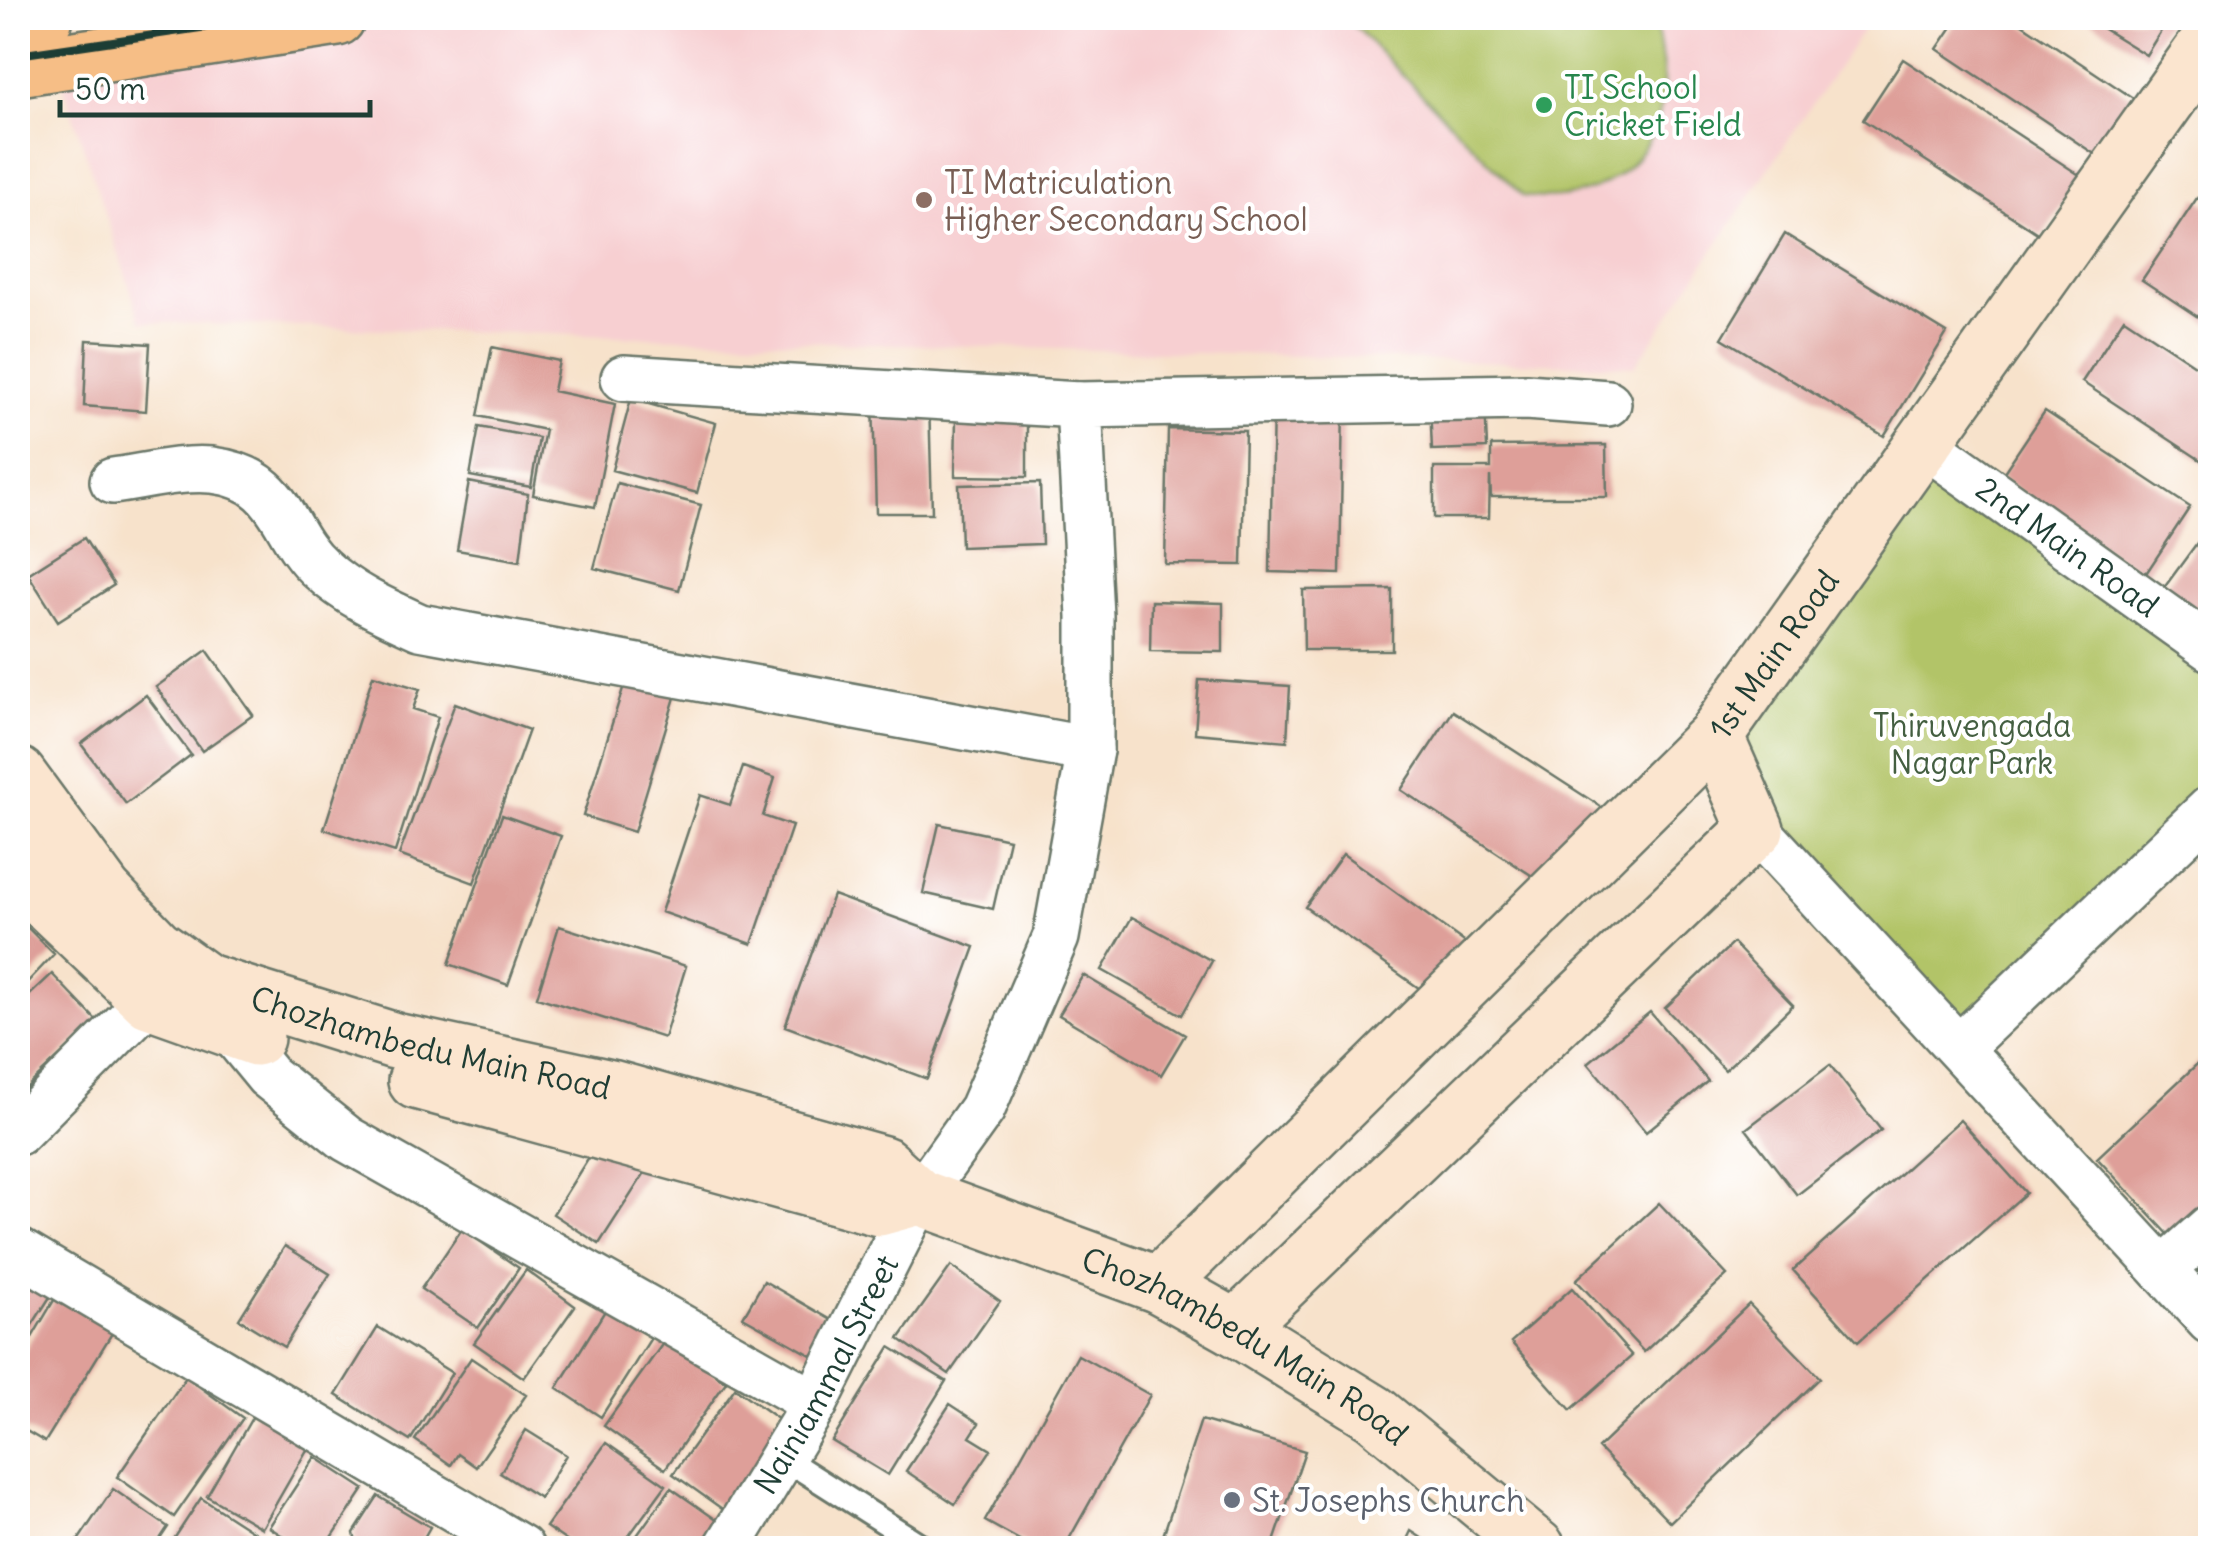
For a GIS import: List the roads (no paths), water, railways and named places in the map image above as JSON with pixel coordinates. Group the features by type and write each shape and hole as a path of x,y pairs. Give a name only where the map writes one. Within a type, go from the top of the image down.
{"highway":[{"path":"18,23 46,18"},
{"path":"18,68 337,18"}],"street":[{"name":"1st Main Road","path":"2210,40 1715,736 1756,829 2210,1321"},
{"path":"624,378 1079,405 1526,397 1608,403"},
{"name":"Nainiammal Street","path":"727,1548 815,1403 920,1197 982,1108 1056,936 1090,750 1090,616 1079,405"},
{"name":"2nd Main Road","path":"1923,443 2210,648"},
{"path":"112,481 211,470 246,480 277,502 318,567 362,600 420,627 1090,750"},
{"path":"1159,1285 1715,736"},
{"name":"Chozhambedu Main Road","path":"18,776 104,892 156,946 206,982 395,1042 612,1088 884,1164 920,1197 1159,1285 1236,1328 1374,1413 1537,1548"},
{"path":"1958,1048 2210,809"},
{"path":"1236,1328 1756,829"},
{"name":"Chozhambedu Main Road","path":"18,860 46,902 149,1000 231,1031 879,1208 920,1197"},
{"path":"18,1132 149,1000"},
{"path":"231,1031 268,1076 347,1139 815,1403"},
{"path":"2163,1270 2210,1228"},
{"path":"18,1251 521,1548"}],"lane":[{"path":"782,1458 925,1548"}],"railway":[{"path":"18,55 269,18"}],"place":[{"name":"TI School Cricket Field","path":"1544,105"},
{"name":"TI Matriculation Higher Secondary School","path":"924,200"},
{"name":"St. Josephs Church","path":"1232,1500"}],"park label":[{"name":"Thiruvengada Nagar Park","path":"1972,744"}]}
